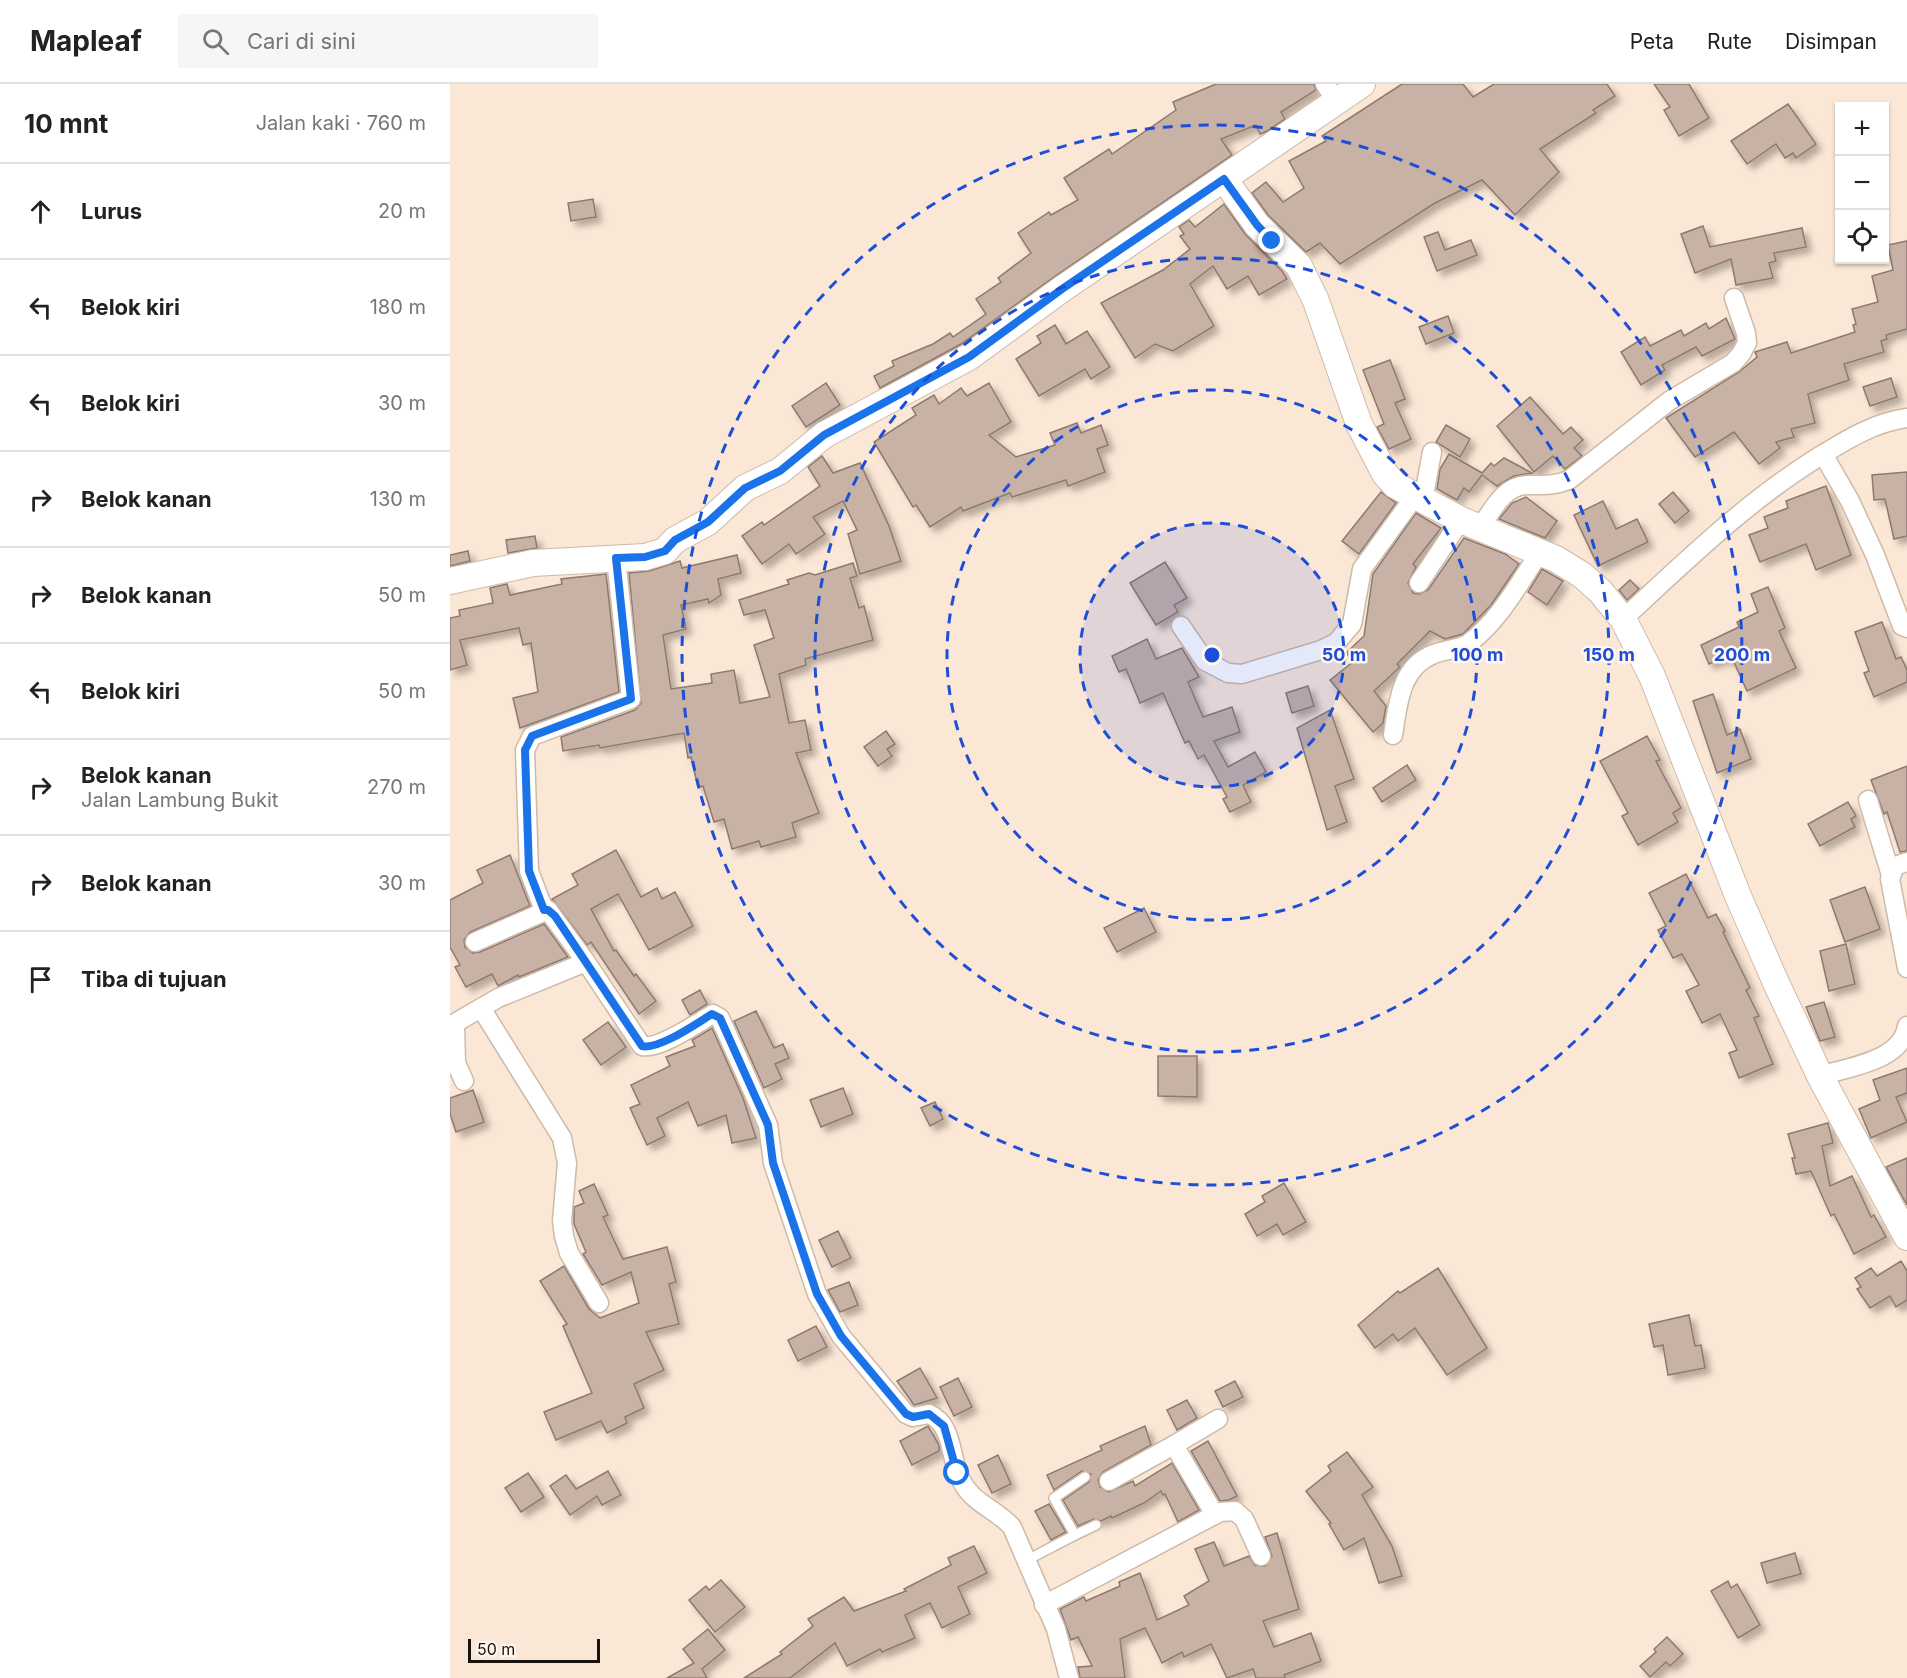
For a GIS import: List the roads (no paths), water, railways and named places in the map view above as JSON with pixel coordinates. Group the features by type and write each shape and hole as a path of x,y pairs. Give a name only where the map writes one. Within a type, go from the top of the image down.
{"street":[{"path":"450,581 533,563 645,557 665,551 675,540 708,522 745,488 780,471 824,435 969,357 1062,289 1224,179 1331,93 1362,84"},
{"path":"1224,179 1257,225 1299,266 1316,302 1369,448 1385,474 1395,484 1419,498 1471,524 1540,552 1582,575 1600,591 1623,619 1652,676 1738,896 1820,1076 1907,1237"},
{"path":"1419,583 1471,524 1504,494 1526,485 1543,486 1569,480 1669,401 1732,363 1747,343 1746,333 1734,298"},
{"path":"1623,619 1769,490 1865,429 1907,418"},
{"path":"1181,626 1205,661 1215,668 1242,674 1321,650 1336,643 1352,624 1362,569 1419,498 1432,452"},
{"path":"1823,454 1850,501 1875,555 1905,631"},
{"path":"1392,735 1404,682 1413,668 1436,652 1467,644 1480,633 1511,596 1540,552"},
{"path":"544,910 529,871 525,750 532,736 631,699 616,558"},
{"path":"1868,800 1890,872 1907,968"},
{"path":"1890,872 1895,866 1907,862"},
{"path":"475,942 548,910 555,916 642,1046 649,1047 665,1041 712,1014 720,1018 768,1125 773,1163 780,1189 817,1294 827,1313 856,1357 906,1414 913,1417 929,1414 944,1426 957,1473 965,1489 976,1501 1003,1518 1012,1527 1056,1629 1069,1678"},
{"path":"464,1081 456,1063 453,1025 498,998 586,962"},
{"path":"482,1008 562,1137 567,1163 562,1221 564,1236 569,1253 599,1303"},
{"path":"1820,1076 1888,1054 1902,1041 1907,1026"},
{"path":"1109,1481 1218,1419"},
{"path":"1174,1445 1215,1515"},
{"path":"1044,1605 1215,1515 1235,1511 1244,1519 1261,1556"}],"lane":[{"path":"1075,1535 1054,1498 1085,1477"},
{"path":"1027,1560 1096,1525"}]}
